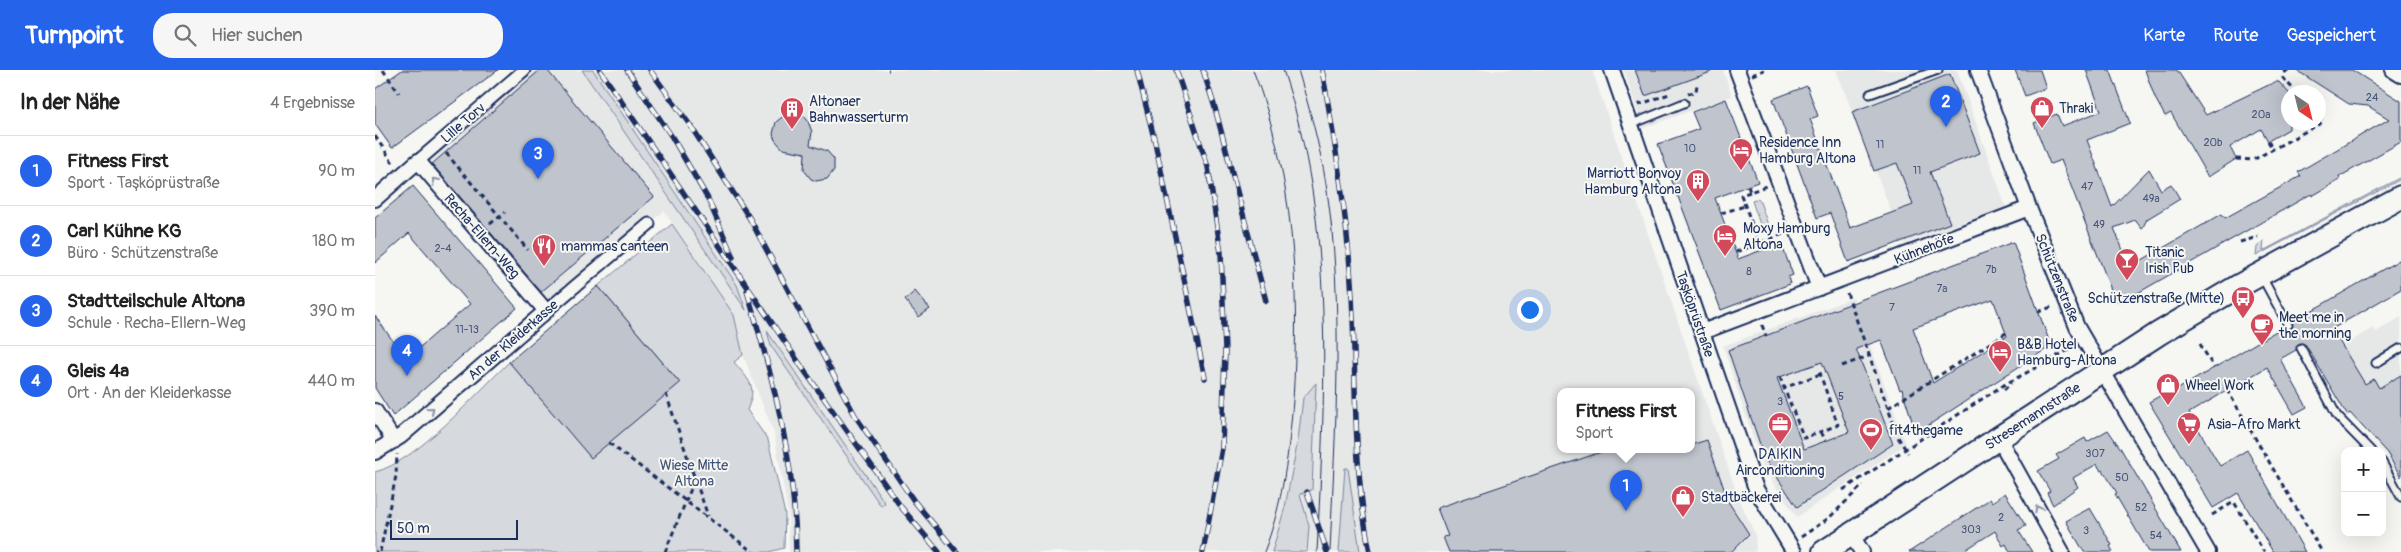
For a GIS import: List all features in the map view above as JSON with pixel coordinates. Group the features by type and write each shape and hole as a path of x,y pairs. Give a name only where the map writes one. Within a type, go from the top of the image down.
{"main road":[{"name":"Stresemannstraße","path":"1824,552 1856,543 1998,437 2190,314 2401,198"}],"street":[{"name":"Lille Torv","path":"375,199 524,70"},
{"name":"Taşköprüstraße","path":"1612,70 1756,488 1794,552"},
{"path":"1737,70 1777,183 1819,288"},
{"name":"Schützenstraße","path":"1978,70 2065,301 2100,370 2208,552"},
{"path":"2393,70 2401,75"},
{"name":"Recha-Ellern-Weg","path":"418,162 546,311"},
{"name":"Kühnehöfe","path":"1702,332 1841,281 2029,208"},
{"name":"An der Kleiderkasse","path":"375,452 394,441 649,224"},
{"path":"375,411 394,441"},
{"path":"1998,437 2062,552"}],"lane":[{"path":"1870,94 1938,70"},
{"path":"1632,124 1684,103"},
{"path":"2261,274 2288,325"},
{"path":"2301,348 2337,416 2367,447"},
{"path":"2376,363 2401,348"},
{"path":"2386,469 2401,497"}],"path":[{"path":"383,70 399,93"},
{"path":"2288,70 2283,78 2290,85"},
{"path":"2236,159 2253,160 2309,130"},
{"path":"375,136 402,176"},
{"path":"2268,142 2273,150"},
{"path":"445,153 528,250"},
{"path":"1748,186 1750,192"},
{"path":"1759,243 1741,195 1767,186"},
{"path":"1721,213 1745,206"},
{"path":"500,217 505,212"},
{"path":"1736,252 1783,234"},
{"path":"2240,242 2258,237"},
{"path":"1841,281 1899,439 1907,452"},
{"path":"1888,408 2006,334"},
{"path":"2200,344 2214,368"},
{"path":"1843,490 1907,452 2015,379 2073,348"},
{"path":"1842,366 1869,356"},
{"path":"1784,388 1826,372"},
{"path":"1780,377 1804,438 1838,425 1820,374"},
{"path":"2004,390 2015,379"},
{"path":"2227,390 2322,552"},
{"path":"666,394 708,516"},
{"path":"1821,432 1825,441"},
{"path":"377,552 396,476 397,457 394,441"},
{"path":"609,442 753,552"},
{"path":"665,552 695,479"},
{"path":"1829,518 1863,485"},
{"path":"2212,515 2234,502 2264,552"}],"shaded area":[{"path":"525,70 1592,70 1739,500 1755,534 1756,549 1754,552 789,552 788,513 774,433 743,355 734,315 664,211 546,311 418,161"},
{"path":"1624,70 1723,70 1732,96 1643,128"},
{"path":"1836,70 1957,70 2006,207 1904,244"},
{"path":"1853,298 1906,444 1797,517 1763,468 1723,346"},
{"path":"2401,317 2401,477 2386,452 2386,447 2381,447 2350,413 2347,415 2316,362 2373,328 2376,332"}],"green space":[{"path":"582,70 593,70 737,285 746,310"},
{"path":"2401,177 2401,179 2256,256 2257,247 2264,240 2263,251"},
{"path":"1759,199 1770,231 1763,233 1752,201"},
{"name":"Wiese Mitte Altona","path":"672,224 734,315 743,355 734,362 748,379 752,389 747,410 768,440 785,514 784,548 769,552 375,552 375,472 391,466 427,441 509,362 680,383 598,286"},
{"path":"767,331 885,503 881,506 771,346"},
{"path":"1316,383 1312,490 1300,494 1309,526 1307,552 1272,552 1285,507 1298,440 1303,398"},
{"path":"1345,468 1348,468 1360,552 1339,552"}],"building":[{"path":"402,70 498,70 392,148 375,124 375,89"},
{"path":"540,70 547,70 654,197 541,292 432,164"},
{"path":"1635,70 1710,70 1711,72 1645,96"},
{"path":"2015,70 2040,70 2046,88 2025,96"},
{"path":"2086,70 2110,70 2130,123 2087,140 2112,207 2149,169 2161,190 2171,184 2180,199 2147,219 2142,229 2135,220 2114,228 2127,260 2121,272 2222,214 2225,218 2301,176 2298,172 2389,119 2368,106 2349,104 2326,89 2326,85 2319,85 2296,70 2352,70 2401,101 2401,142 2339,177 2340,180 2312,196 2311,194 2122,302 2115,300 2061,160 2050,164 2034,123 2057,114 2062,126 2101,111"},
{"path":"2145,70 2177,70 2206,115 2275,82 2279,82 2282,85 2281,130 2287,130 2268,141 2261,129 2230,147 2236,159 2208,177 2171,113 2165,116 2155,98"},
{"path":"1950,74 1980,153 1930,172 1950,223 1848,262 1830,213 1817,218 1773,99 1807,86 1818,116 1810,119 1850,228 1913,205 1897,163 1874,171 1852,112"},
{"name":"Marriott Bonvoy Hamburg Altona","path":"1726,99 1758,182 1715,198 1738,259 1781,243 1793,275 1788,277 1790,284 1721,310 1658,144 1699,129 1692,112"},
{"path":"792,113 804,116 808,121 812,132 810,145 827,151 834,159 834,170 827,179 816,181 811,179 804,170 805,153 783,149 775,140 773,134 776,122 786,114"},
{"path":"413,186 517,308 393,416 375,388 375,316 406,359 470,304 409,233 375,263 375,218"},
{"path":"2013,242 2051,346 1921,430 1915,430 1902,389 1900,390 1881,340 1856,349 1893,444 1797,507 1765,459 1728,350","holes":["1993,299 2007,336 1933,383 1913,328","1822,362 1849,432 1804,449 1777,378"]},
{"path":"2401,259 2401,289 2332,329 2365,384 2374,379 2379,388 2401,375 2401,477 2386,452 2386,447 2381,447 2350,413 2347,415 2306,345 2302,343 2297,345 2296,350 2280,359 2307,407 2294,414 2267,367 2189,413 2220,466 2247,450 2305,552 2273,552 2238,493 2213,508 2149,402 2174,388 2175,391 2283,327 2287,330 2291,329 2292,322"},
{"path":"598,286 680,383 591,458 509,362"},
{"path":"915,291 930,309 919,317 905,300"},
{"path":"2108,430 2181,552 2149,552 2115,494 2117,493 2103,470 2101,471 2097,464 2073,478 2078,487 2053,505 2047,493 2050,491 2038,471 2059,459 2056,455 2085,438 2087,442"},
{"path":"1707,440 1729,503 1749,534 1731,552 1449,552 1443,537 1448,536 1437,508 1598,453 1695,453 1695,444"},
{"path":"2005,493 2026,526 2018,530 2032,552 2010,552 2006,544 2003,546 1995,531 1962,552 1909,552 1990,499 1992,502"},
{"path":"2090,508 2112,545 2110,546 2113,552 2084,552 2066,521"}],"tram line":[{"path":"1253,70 1267,109 1286,191 1291,232 1295,317 1293,400 1287,458 1276,515 1264,552"},
{"path":"1283,70 1300,129 1312,189 1319,249 1324,369 1317,552"},
{"path":"1298,70 1324,170 1332,230 1337,322 1337,368 1330,552"}],"railway":[{"path":"600,70 806,373 901,507 939,552"},
{"path":"627,70 672,137 708,199 733,257"},
{"path":"650,70 690,125 750,219 856,417 914,501 957,552"},
{"path":"1137,70 1155,142 1205,378"},
{"path":"1176,70 1208,167 1221,253 1225,351 1222,448 1203,552"},
{"path":"1203,70 1215,108 1266,301"},
{"path":"1322,70 1338,162 1346,224 1353,318 1358,465 1370,552"},
{"path":"747,291 781,420 792,485 796,552"},
{"path":"1307,492 1327,552"}],"place":[{"name":"Carl Kühne KG","path":"1946,127"},
{"name":"Thraki","path":"2042,129"},
{"name":"Altonaer Bahnwasserturm","path":"792,130"},
{"name":"Residence Inn Hamburg Altona","path":"1741,171"},
{"name":"Stadtteilschule Altona","path":"538,179"},
{"name":"Marriott Bonvoy Hamburg Altona","path":"1698,202"},
{"name":"Moxy Hamburg Altona","path":"1725,257"},
{"name":"mammas canteen","path":"544,267"},
{"name":"Titanic Irish Pub","path":"2127,281"},
{"name":"Schützenstraße (Mitte)","path":"2243,319"},
{"name":"Meet me in the morning","path":"2262,346"},
{"name":"B&B Hotel Hamburg-Altona","path":"2000,373"},
{"name":"Gleis 4a","path":"407,376"},
{"name":"Wheel Work","path":"2168,406"},
{"name":"DAIKIN Airconditioning","path":"1780,445"},
{"name":"Asia-Afro Markt","path":"2189,445"},
{"name":"fit4thegame","path":"1871,451"},
{"name":"Fitness First","path":"1626,511"},
{"name":"Stadtbäckerei","path":"1683,518"}]}
